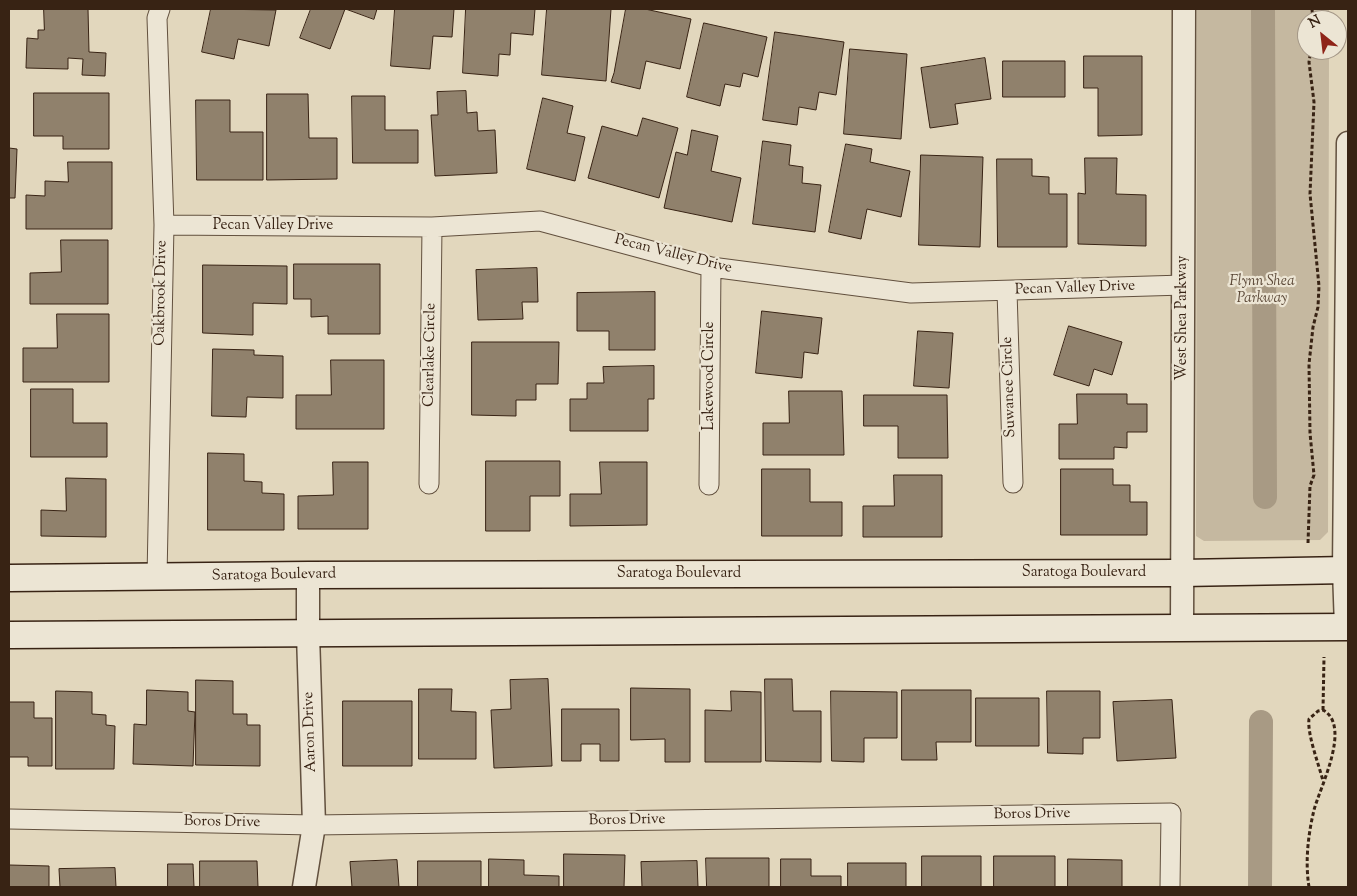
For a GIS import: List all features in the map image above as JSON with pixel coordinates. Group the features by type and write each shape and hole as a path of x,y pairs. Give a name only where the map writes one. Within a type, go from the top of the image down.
{"main road":[{"name":"Saratoga Boulevard","path":"9,578 1182,573 1346,570"},
{"path":"9,635 1347,627"}],"street":[{"name":"Oakbrook Drive","path":"157,577 164,225 157,18 160,9"},
{"name":"West Shea Parkway","path":"1182,628 1184,9"},
{"path":"1347,627 1348,143"},
{"name":"Pecan Valley Drive","path":"164,225 432,227 540,221 710,267 911,293 1184,286"},
{"name":"Clearlake Circle","path":"429,484 432,227"},
{"name":"Lakewood Circle","path":"709,485 710,267"},
{"name":"Suwanee Circle","path":"1008,291 1013,483"},
{"name":"Aaron Drive","path":"304,887 314,825 308,576"},
{"name":"Boros Drive","path":"9,819 314,825 1171,813 1170,887"}],"path":[{"path":"1308,543 1310,486 1314,475 1310,432 1310,364 1319,286 1310,194 1314,102 1309,60"},
{"path":"1309,887 1309,838 1314,809 1334,748 1335,722 1324,710 1324,657"},
{"path":"1323,781 1308,729 1309,719 1318,711 1324,710"}],"green space":[{"name":"Flynn Shea Parkway","path":"1197,9 1329,9 1297,10 1297,60 1329,60 1328,532 1320,540 1204,541 1196,536"}],"building":[{"path":"44,9 88,9 89,52 106,53 105,76 82,75 83,59 68,58 68,69 26,68 27,38 38,39 38,30 44,30"},
{"path":"211,9 276,10 269,46 238,39 234,59 202,52"},
{"path":"311,9 345,9 330,49 300,38"},
{"path":"346,9 377,9 374,19"},
{"path":"395,9 454,9 452,37 433,36 430,69 391,66"},
{"path":"466,9 535,9 533,35 511,33 510,55 499,54 498,76 463,73"},
{"path":"547,9 611,9 606,81 542,75"},
{"path":"626,9 645,9 691,19 680,69 646,61 640,89 611,82"},
{"path":"704,23 767,37 758,77 743,73 740,87 725,84 720,106 687,97"},
{"path":"775,32 844,42 836,95 819,92 816,110 799,107 797,125 763,120"},
{"path":"850,49 907,54 901,139 844,134"},
{"path":"1084,56 1142,56 1142,135 1098,136 1098,88 1084,88"},
{"path":"985,58 991,99 955,104 958,124 930,128 921,68"},
{"path":"1003,61 1065,61 1065,97 1003,97"},
{"path":"466,91 467,113 477,112 478,131 495,130 497,173 435,176 431,115 438,115 437,92"},
{"path":"34,93 109,93 109,149 63,149 63,136 34,136"},
{"path":"267,94 308,94 309,138 337,138 337,179 267,180"},
{"path":"352,96 385,96 385,130 418,130 418,163 353,163"},
{"path":"543,98 573,106 567,133 585,137 575,181 527,169"},
{"path":"196,100 230,100 230,132 263,132 263,180 197,180"},
{"path":"643,118 678,128 659,198 588,178 602,126 637,136"},
{"path":"692,130 718,136 711,171 741,178 732,222 664,208 676,152 687,155"},
{"path":"763,141 791,145 789,165 803,167 802,183 821,185 815,232 753,224"},
{"path":"846,144 872,149 870,162 910,171 901,217 867,209 861,239 829,232"},
{"path":"9,148 17,149 15,198 9,198"},
{"path":"921,155 983,157 980,247 919,245"},
{"path":"1085,158 1117,158 1116,194 1146,195 1146,246 1078,244 1078,193 1085,194"},
{"path":"997,159 1032,159 1032,176 1049,177 1049,194 1067,194 1067,247 998,247"},
{"path":"68,162 112,162 112,229 26,229 26,195 45,196 45,181 68,182"},
{"path":"61,240 108,240 108,304 30,304 30,273 61,272"},
{"path":"294,264 380,264 380,334 328,334 328,316 311,317 311,299 294,299"},
{"path":"203,265 287,266 287,304 253,303 253,335 203,333"},
{"path":"537,268 538,302 522,302 523,319 478,320 476,270"},
{"path":"655,292 655,350 609,350 609,331 577,331 577,293"},
{"path":"762,311 822,318 818,354 804,352 802,378 756,373"},
{"path":"57,314 109,314 109,382 23,382 23,348 57,348"},
{"path":"1069,326 1122,342 1112,375 1094,369 1089,386 1054,375"},
{"path":"918,331 953,333 949,388 914,386"},
{"path":"472,342 559,342 558,384 536,384 536,400 516,400 516,416 472,415"},
{"path":"213,349 254,350 254,355 283,356 283,398 247,397 246,417 212,416"},
{"path":"331,360 384,360 384,429 296,429 296,395 331,395"},
{"path":"654,366 654,399 648,399 648,431 570,431 570,399 587,399 587,383 604,383 603,367"},
{"path":"31,389 73,389 73,423 107,423 107,457 31,457"},
{"path":"789,391 842,391 844,455 763,455 763,423 789,423"},
{"path":"1077,394 1127,394 1127,404 1147,404 1147,432 1127,432 1127,448 1114,447 1114,459 1059,459 1059,424 1077,424"},
{"path":"864,395 947,395 948,458 898,458 898,426 864,426"},
{"path":"208,453 244,454 244,481 262,482 262,493 284,494 284,530 208,530"},
{"path":"486,461 560,461 560,496 530,496 530,531 486,531"},
{"path":"333,462 368,462 368,529 298,529 298,496 333,495"},
{"path":"600,462 647,462 647,525 570,526 570,494 601,494"},
{"path":"762,469 810,469 810,502 842,502 842,536 762,536"},
{"path":"1061,469 1113,469 1113,485 1130,485 1130,502 1147,502 1147,535 1061,535"},
{"path":"894,475 942,475 942,537 863,537 863,506 894,506"},
{"path":"66,478 106,479 106,537 41,536 41,510 66,511"},
{"path":"548,679 552,766 494,768 491,710 511,709 510,680"},
{"path":"765,679 792,679 793,711 821,711 821,762 766,761"},
{"path":"196,680 233,681 233,714 247,714 247,725 260,725 260,766 196,765"},
{"path":"631,688 690,689 690,762 665,762 665,739 631,740"},
{"path":"419,689 452,689 451,711 476,712 476,759 419,759"},
{"path":"147,690 188,692 188,711 195,712 193,766 133,764 134,724 146,725"},
{"path":"902,690 971,690 971,742 936,742 937,760 902,760"},
{"path":"56,691 92,692 92,714 106,715 106,725 115,726 114,769 56,769"},
{"path":"731,691 761,692 761,762 705,762 705,710 731,711"},
{"path":"831,691 897,692 897,738 864,738 864,762 832,761"},
{"path":"1047,691 1100,691 1100,738 1083,738 1083,754 1048,753"},
{"path":"976,698 1039,698 1039,746 976,746"},
{"path":"1172,700 1176,758 1117,761 1113,702"},
{"path":"343,701 412,701 412,766 343,766"},
{"path":"9,702 34,702 34,718 52,718 52,766 28,766 28,757 9,757"},
{"path":"562,709 619,709 619,761 600,761 600,744 581,744 581,761 562,761"},
{"path":"564,854 625,855 624,887 564,887"},
{"path":"922,856 981,856 981,887 922,887"},
{"path":"994,856 1055,856 1055,887 994,887"},
{"path":"706,858 769,858 769,887 707,887"},
{"path":"489,859 524,860 524,875 559,876 559,887 489,887"},
{"path":"781,859 811,859 811,876 841,876 841,887 781,887"},
{"path":"1068,859 1122,860 1122,887 1068,887"},
{"path":"397,860 399,887 352,887 350,862"},
{"path":"200,861 257,861 258,887 200,887"},
{"path":"418,861 481,861 481,887 418,887"},
{"path":"697,861 698,887 642,887 641,862"},
{"path":"848,863 906,863 906,887 848,887"},
{"path":"168,864 193,864 194,887 168,887"},
{"path":"9,865 49,866 49,887 9,887"},
{"path":"115,868 116,887 60,887 59,869"}],"waterway":[{"path":"1263,9 1265,497"},
{"path":"1260,887 1261,722"}]}
